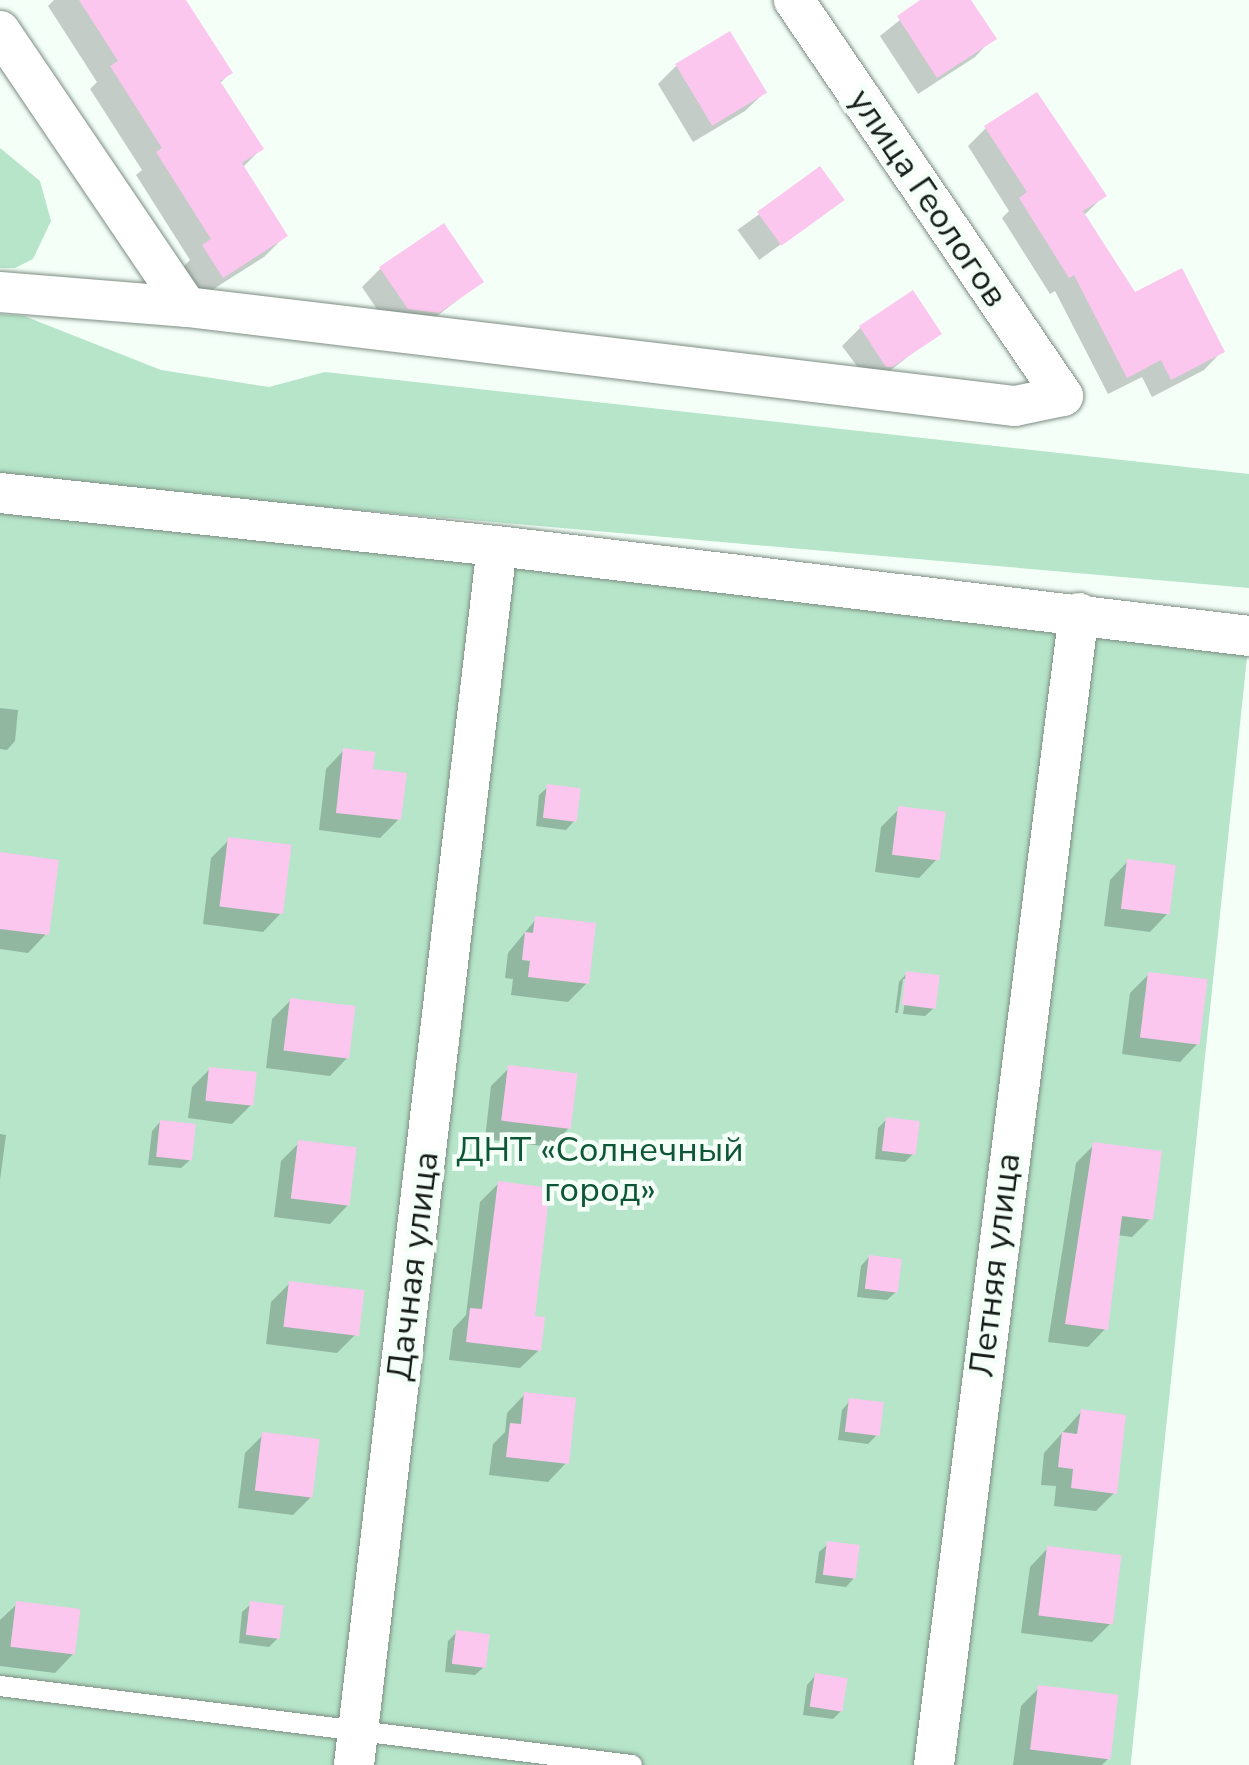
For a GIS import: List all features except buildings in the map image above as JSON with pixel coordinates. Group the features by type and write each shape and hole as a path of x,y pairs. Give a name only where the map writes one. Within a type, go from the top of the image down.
{"street":[{"name":"улица Геологов","path":"187,308 1015,406 1063,396 794,0"},
{"path":"0,31 187,308"},
{"path":"0,292 187,308"},
{"path":"0,493 497,546 1249,636"},
{"name":"Дачная улица","path":"356,1747 497,546"},
{"name":"Летняя улица","path":"934,1765 1079,613"}],"lane":[{"path":"0,1686 356,1747 632,1765"}],"green space":[{"path":"0,148 40,181 51,221 33,259 15,268 0,268"},
{"path":"0,314 24,316 161,370 269,387 325,372 1249,474 1249,588 0,479"},
{"name":"ДНТ «Солнечный город»","path":"0,506 1249,637 1131,1765 0,1765"}]}
